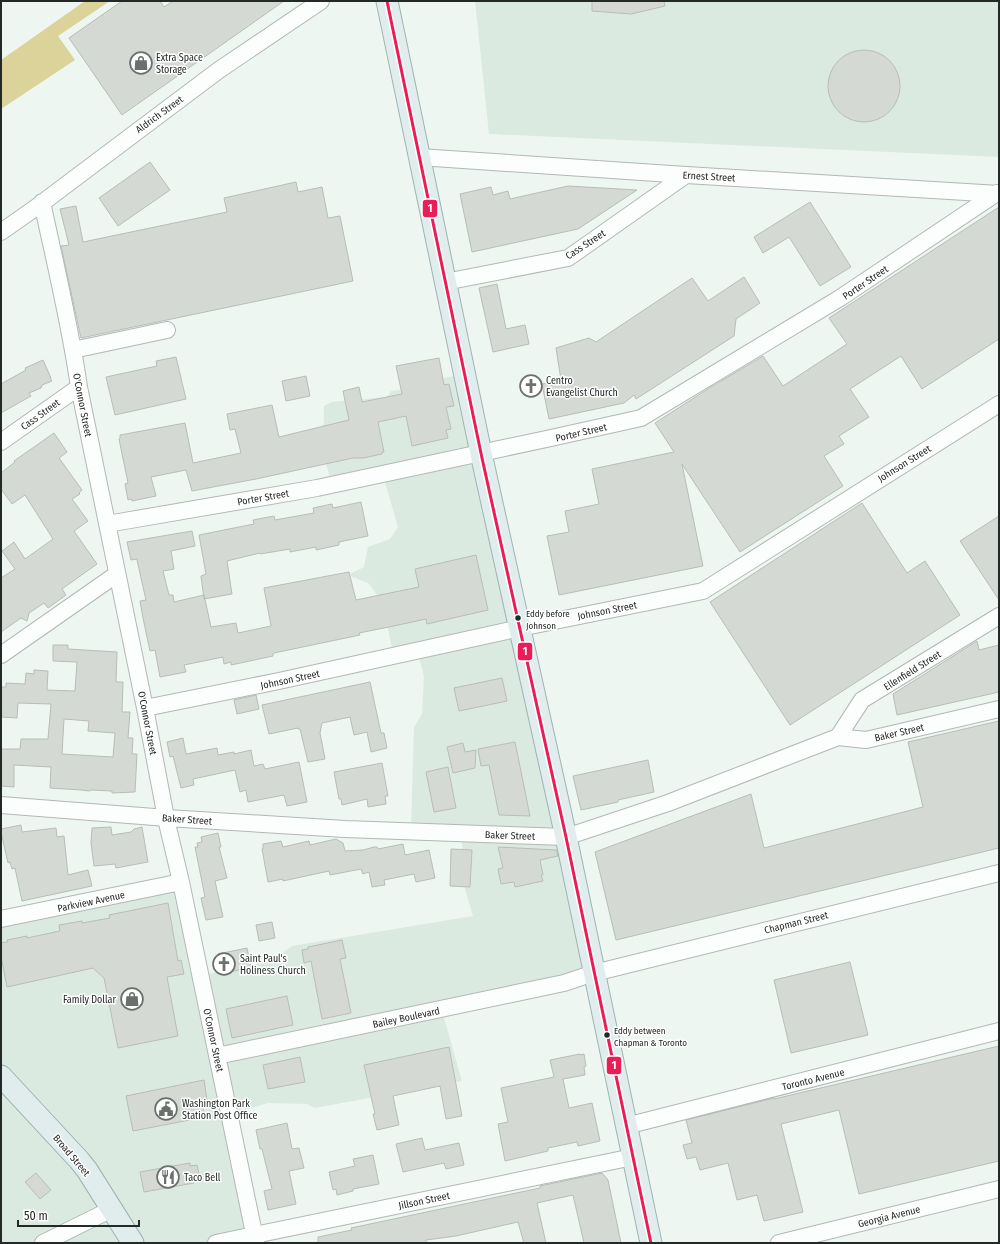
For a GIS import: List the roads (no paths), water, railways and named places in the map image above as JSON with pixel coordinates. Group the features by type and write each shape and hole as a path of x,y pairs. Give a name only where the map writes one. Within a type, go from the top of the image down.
{"main road":[{"path":"387,1 445,282 566,837 651,1243"},
{"name":"Broad Street","path":"1,1076 87,1170 133,1243"}],"street":[{"name":"Aldrich Street","path":"1,232 219,70 321,1"},
{"name":"Ernest Street","path":"419,157 998,194"},
{"name":"Cass Street","path":"445,282 568,258 686,175"},
{"name":"Porter Street","path":"107,524 317,488 641,418 840,298 998,194"},
{"name":"O'Connor Street","path":"42,202 74,350 79,386 117,574 255,1239"},
{"path":"74,350 167,330"},
{"name":"Cass Street","path":"1,442 79,386"},
{"name":"Johnson Street","path":"145,708 279,681 520,628 703,591 999,404"},
{"path":"1,655 117,574"},
{"name":"Ellenfield Street","path":"838,737 862,700 999,616"},
{"name":"Baker Street","path":"1,805 167,818 345,829 566,837 668,803 838,737 866,740 999,709"},
{"name":"Chapman Street","path":"594,973 999,873"},
{"name":"Parkview Avenue","path":"1,919 181,882"},
{"name":"Bailey Boulevard","path":"217,1056 564,983 594,973"},
{"name":"Toronto Avenue","path":"626,1126 999,1031"},
{"name":"Jillson Street","path":"216,1243 255,1239 632,1157"},
{"name":"Georgia Avenue","path":"779,1243 999,1189"},
{"path":"43,1243 112,1209"}],"place":[{"name":"Extra Space Storage","path":"141,63"},
{"name":"Centro Evangelist Church","path":"531,386"},
{"name":"Eddy before Johnson","path":"518,618"},
{"name":"Saint Paul's Holiness Church","path":"224,964"},
{"name":"Family Dollar","path":"132,999"},
{"name":"Eddy between Chapman & Toronto","path":"607,1035"},
{"name":"Washington Park Station Post Office","path":"166,1109"},
{"name":"Taco Bell","path":"168,1177"}]}
